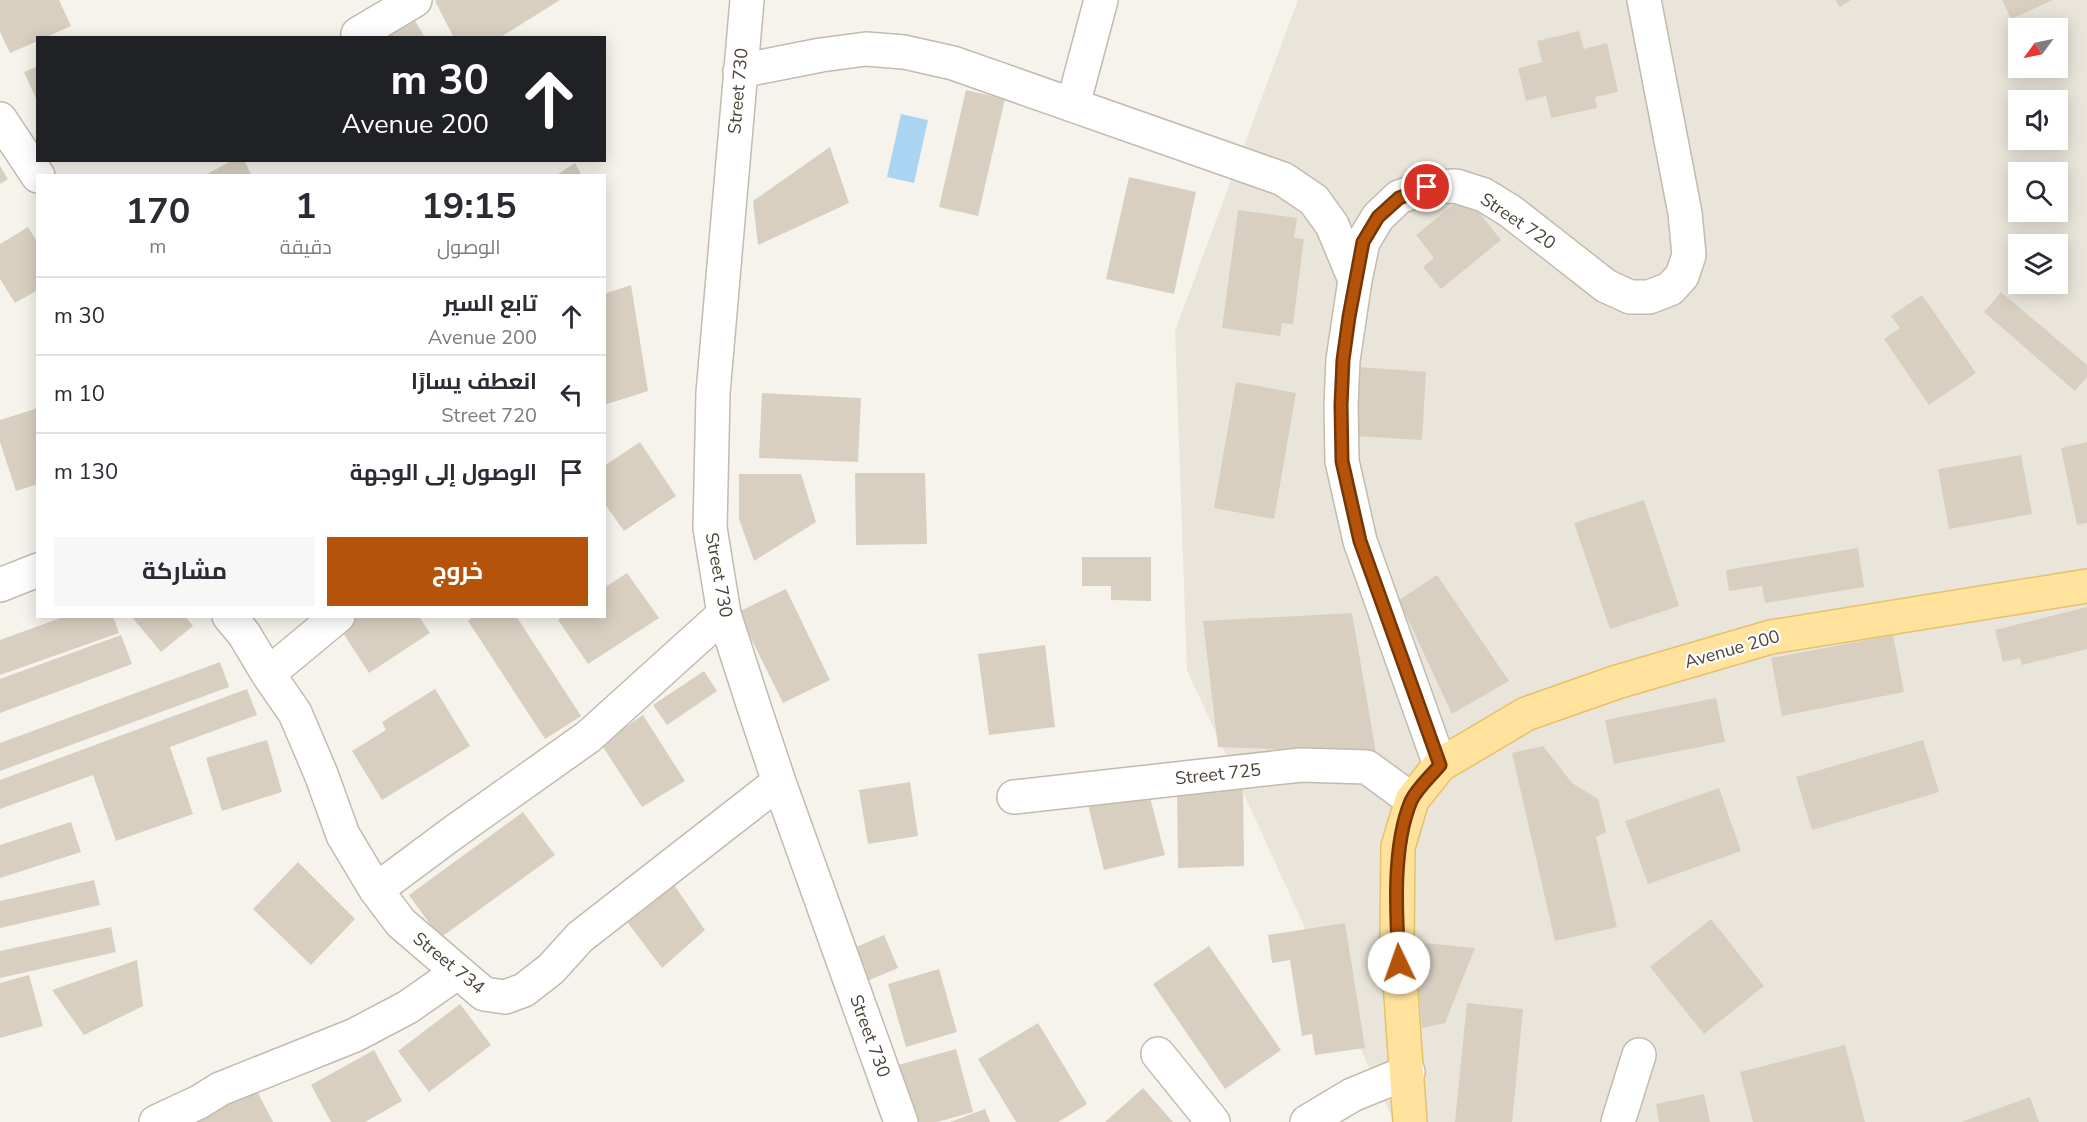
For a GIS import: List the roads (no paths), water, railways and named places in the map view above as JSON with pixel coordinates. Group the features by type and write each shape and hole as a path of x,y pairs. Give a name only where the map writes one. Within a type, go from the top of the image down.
{"main road":[{"name":"Avenue 200","path":"1412,800 1440,765 1526,714 1617,682 1771,637 2087,586"},
{"path":"1410,1122 1398,940 1398,847 1412,800"}],"street":[{"path":"358,34 415,0"},
{"name":"Street 730","path":"747,0 713,393 710,528 724,614 779,782 902,1122"},
{"path":"1073,105 1101,0"},
{"name":"Street 720","path":"1440,765 1360,541 1342,461 1343,360 1354,280 1363,242 1378,217 1399,198 1427,187 1456,186 1484,195 1510,211 1606,286 1630,297 1649,297 1670,289 1682,276 1689,255 1685,213 1644,0"},
{"path":"740,70 866,49 904,52 953,63 1283,179 1314,200 1332,225 1354,280"},
{"path":"0,119 37,174"},
{"path":"0,585 36,571"},
{"path":"375,890 588,737 724,614"},
{"name":"Street 734","path":"231,618 244,634 267,674 295,713 321,774 343,835 375,890 401,923 484,994 506,997 524,990 551,969 580,937 779,782"},
{"path":"267,674 336,618"},
{"name":"Street 725","path":"1014,797 1301,765 1367,767 1412,800"},
{"path":"156,1122 199,1102 220,1089 355,1035 408,1007 458,972"},
{"path":"1158,1054 1213,1122"},
{"path":"1618,1122 1639,1055"},
{"path":"1307,1122 1352,1095 1408,1072"}],"water":[{"path":"901,114 928,120 914,183 887,177"}]}
